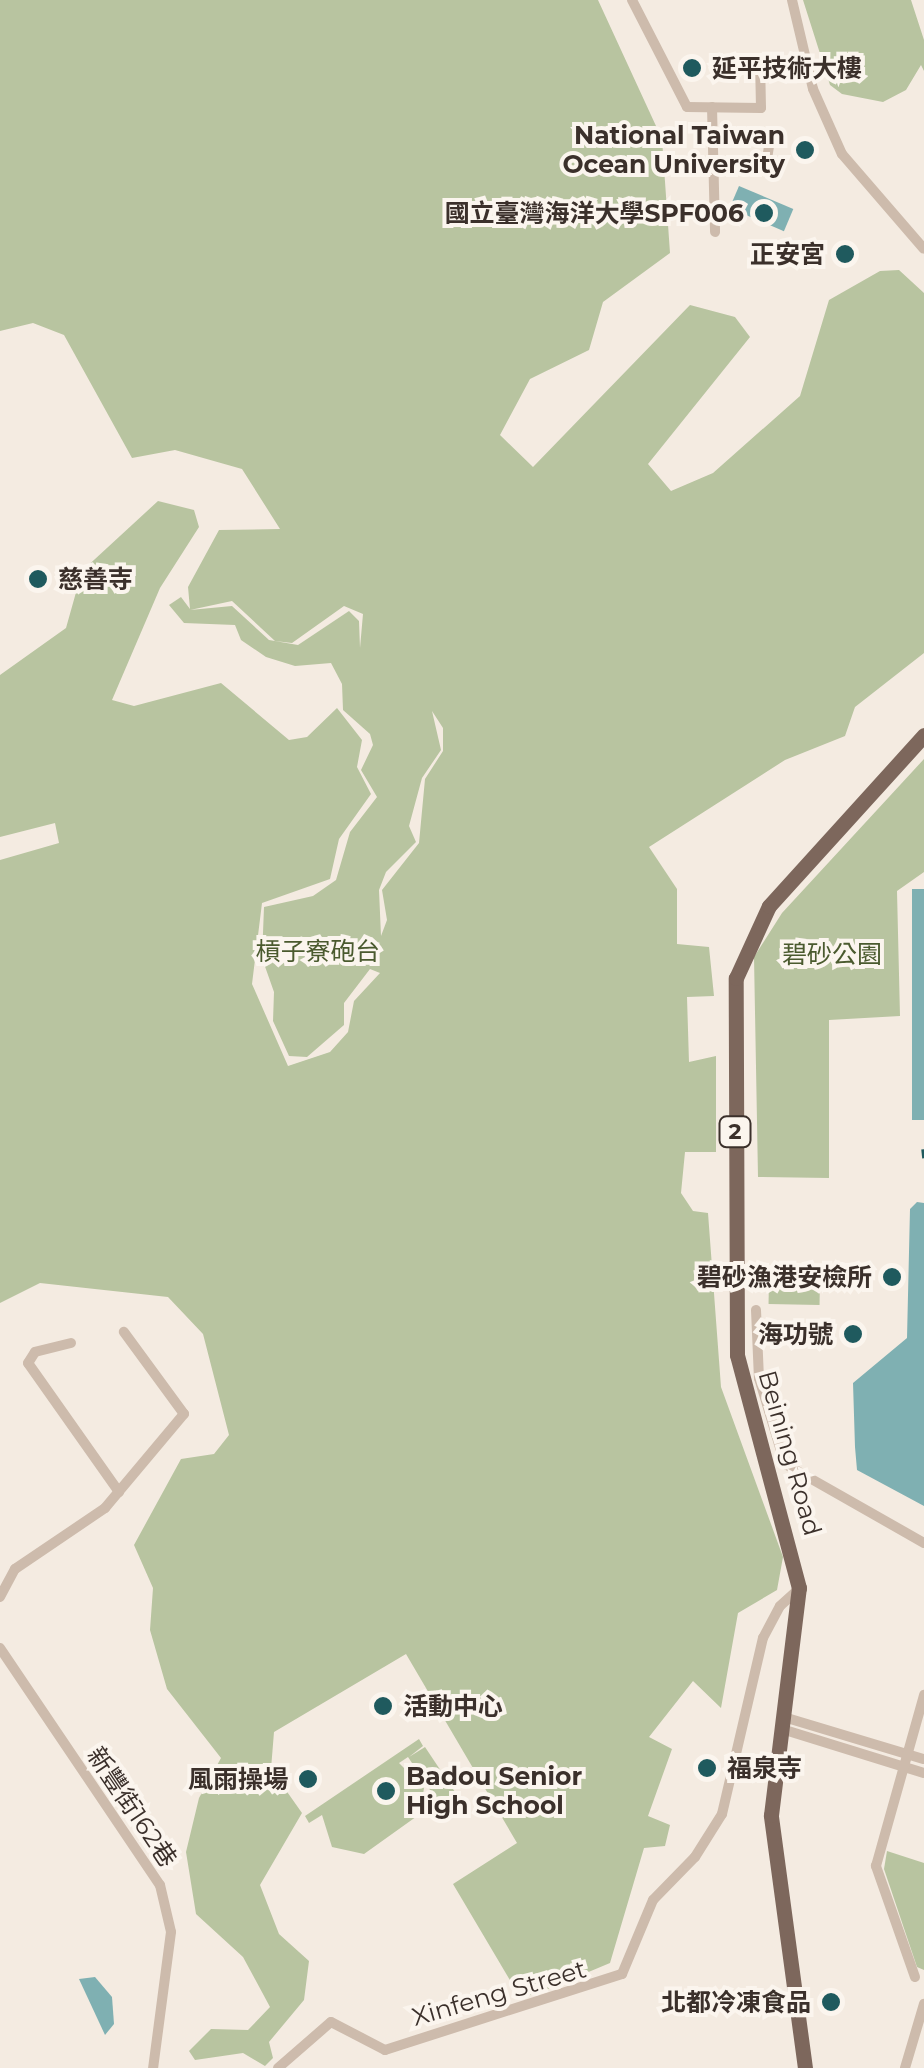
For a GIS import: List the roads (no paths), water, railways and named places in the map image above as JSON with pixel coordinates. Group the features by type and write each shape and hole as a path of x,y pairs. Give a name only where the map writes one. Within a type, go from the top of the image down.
{"main road":[{"name":"Beining Road","path":"805,2068 772,1837 799,1588 737,1354 736,978 769,906 924,735"}],"street":[{"path":"632,0 679,100 687,107 761,108 760,61"},
{"path":"792,0 826,121 869,192 924,249"},
{"path":"712,107 715,232"},
{"path":"714,164 767,160 770,140"},
{"path":"756,1310 758,1378 785,1464 924,1543"},
{"path":"0,1597 15,1569 94,1517 184,1414 124,1332"},
{"path":"71,1343 35,1352 28,1364 119,1492"},
{"name":"Xinfeng Street","path":"278,2068 331,2022 385,2050 622,1974 653,1900 696,1858 722,1814 763,1638 780,1606 799,1588"},
{"name":"新豐街162巷","path":"0,1648 160,1885 172,1932 154,2068"},
{"path":"916,1978 876,1866 924,1694"},
{"path":"786,1724 924,1758"},
{"path":"786,1724 924,1773"},
{"path":"904,2068 924,2004"}],"water":[{"path":"739,186 793,209 784,231 730,208"},
{"path":"912,889 924,889 924,1120 912,1120"},
{"path":"917,1202 924,1203 924,1506 857,1470 853,1383 907,1338 910,1209"},
{"path":"95,1977 112,1997 114,2024 105,2035 79,1979"}],"place":[{"name":"延平技術大樓","path":"692,68"},
{"name":"National Taiwan Ocean University","path":"805,150"},
{"name":"國立臺灣海洋大學SPF006","path":"764,213"},
{"name":"正安宮","path":"845,254"},
{"name":"慈善寺","path":"38,579"},
{"name":"碧砂漁港安檢所","path":"892,1277"},
{"name":"海功號","path":"853,1334"},
{"name":"活動中心","path":"383,1706"},
{"name":"福泉寺","path":"707,1768"},
{"name":"風雨操場","path":"308,1779"},
{"name":"Badou Senior High School","path":"386,1791"},
{"name":"北都冷凍食品","path":"831,2002"}],"park label":[{"name":"槓子寮砲台","path":"318,951"},
{"name":"碧砂公園","path":"832,954"}]}
